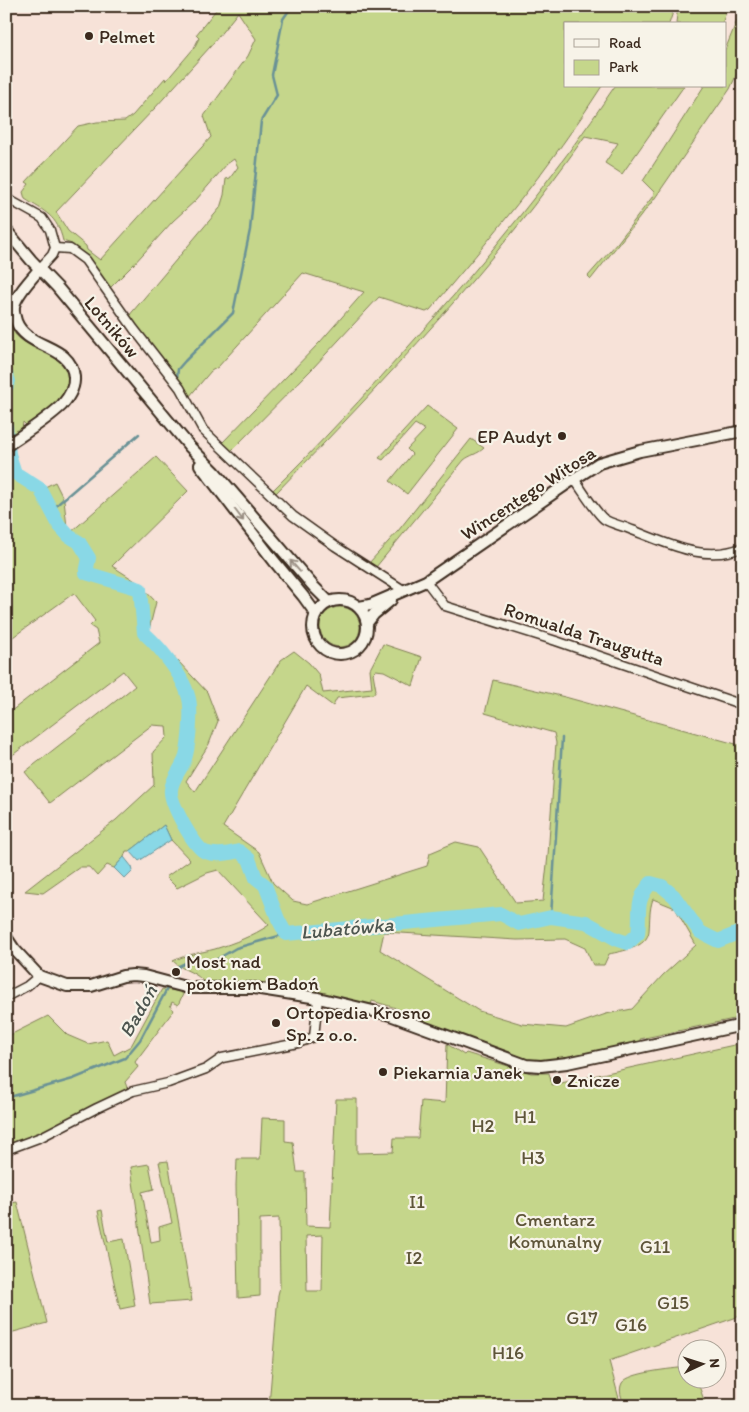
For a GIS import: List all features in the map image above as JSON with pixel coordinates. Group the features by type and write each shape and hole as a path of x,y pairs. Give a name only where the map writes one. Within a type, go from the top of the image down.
{"street":[{"path":"6,198 42,218 50,230 55,248 52,255 10,303 18,326 30,339 55,350 70,363 74,382 72,391 62,404 6,446"},
{"name":"Lotników","path":"6,230 190,447 215,472 329,602"},
{"path":"55,248 70,249 85,260 134,329 180,388 203,430 293,516 402,592"},
{"name":"Wincentego Witosa","path":"359,607 370,605 426,581 599,463 640,451 743,432"},
{"name":"Lotników","path":"190,447 198,461 316,614"},
{"path":"574,479 604,519 664,543 697,552 710,554 737,550 743,547"},
{"name":"Romualda Traugutta","path":"426,581 445,606 556,641 743,705"},
{"name":"Wincentego Witosa","path":"367,623 374,614 402,592"},
{"path":"336,599 344,600 359,607 364,613 367,631 364,640 359,646 344,654 335,654 320,646 315,639 313,622 321,607 336,599"},
{"path":"6,937 14,949 39,976 68,986 91,986 123,976 134,975 189,988 254,988 318,998 390,1015 526,1065 541,1066 566,1062 743,1025"},
{"path":"6,997 27,986 39,976"},
{"path":"6,1150 41,1137 133,1091 168,1083 206,1069 222,1058 298,1043 314,1036 318,998"}],"green space":[{"path":"219,6 675,6 670,22 564,22 564,88 601,88 562,145 520,201 430,310 426,312 379,297 312,369 231,451 222,443 320,342 364,292 303,273 189,397 161,356 128,317 220,208 226,179 230,178 238,167 234,159 227,164 196,200 173,221 109,289 72,247 72,244 63,241 54,220 25,199 23,192 29,184 26,182 78,126 97,122 125,121 133,115 165,78 166,81 194,48 199,38 196,35","holes":["238,12 256,39 248,56 204,116 211,137 100,260 87,250 86,246 68,231 56,212 155,108 210,47"]},
{"path":"679,6 728,6 723,22 676,22"},
{"path":"743,6 743,60 730,89 655,198 591,279 588,276 618,242 653,196 654,192 643,181 703,88 726,88 726,48"},
{"path":"614,88 683,88 622,174 605,163 618,143 585,136 551,183 477,276 398,365 276,493 273,490 375,384 436,316 542,188"},
{"path":"6,305 15,334 24,342 56,356 66,366 69,376 68,385 55,404 27,426 23,422 22,429 9,436 9,444 17,472 41,489 55,482 64,500 67,527 70,533 156,457 188,491 112,566 137,582 156,602 149,630 207,692 218,721 209,744 186,781 195,792 281,660 294,651 309,663 319,675 323,693 372,688 370,669 383,644 422,657 413,686 384,671 376,670 373,673 376,690 373,694 337,698 333,706 306,686 223,827 259,852 273,883 293,901 307,904 427,866 430,853 456,842 479,847 516,903 543,901 556,743 554,733 485,713 493,680 565,697 743,746 743,1017 640,1039 642,1046 526,1065 393,1007 372,1001 371,1005 359,1004 264,986 205,984 198,976 173,961 236,942 269,925 218,870 207,873 177,888 166,877 190,860 171,840 164,825 130,851 126,851 124,857 114,868 107,865 97,876 89,867 80,867 43,893 25,891 116,820 154,785 153,752 167,737 166,726 152,725 50,803 25,772 135,686 123,671 6,760 6,715 99,643 96,630 90,626 95,621 74,593 6,642","holes":["653,899 675,908 696,945 663,975 632,1009 606,1014 566,1028 522,1024 479,1011 380,950 384,932 517,940 565,939 585,948 593,965 604,965 609,954 633,948 647,937"]},
{"path":"427,406 458,429 407,494 390,481 412,454 407,449 425,430 415,424 383,460 379,458"},
{"path":"471,439 484,448 464,460 376,567 369,563 398,531"},
{"path":"344,607 351,610 357,616 360,627 359,635 351,644 344,647 336,647 329,644 321,635 320,623 323,616 332,608"},
{"path":"162,989 184,992 178,1005 172,1002 170,1007 174,1010 135,1062 138,1067 125,1082 128,1090 41,1134 7,1147 6,1037 48,1016 67,1035 88,1044 107,1040 114,1055 131,1046"},
{"name":"Cmentarz Komunalny","path":"743,1043 743,1315 609,1361 621,1406 269,1406 280,1287 279,1218 260,1219 260,1296 238,1298 237,1159 260,1159 262,1118 285,1119 285,1141 293,1142 297,1172 305,1172 306,1226 330,1227 336,1099 357,1099 357,1153 393,1152 394,1138 418,1138 421,1101 445,1103 447,1044 464,1055 466,1053 531,1073 549,1073 552,1085","holes":["323,1235 322,1291 307,1291 306,1236"]},
{"path":"168,1161 192,1301 150,1304 131,1167 149,1164 154,1189 142,1192 151,1242 160,1240 159,1227 172,1223 159,1162"},
{"path":"17,1202 47,1323 6,1334 6,1204"},
{"path":"102,1210 108,1242 124,1239 135,1306 120,1309 98,1211"},
{"path":"676,1368 676,1390 700,1390 706,1406 625,1406 620,1389 626,1379"}],"water":[{"path":"164,825 171,840 139,861 130,851"},
{"path":"124,857 133,871 125,879 114,868"}],"waterway":[{"path":"177,378 178,369 233,313 250,230 261,121 277,95 272,75 283,19 292,6"},
{"name":"Lubatówka","path":"6,375 9,381 6,387"},
{"name":"Lubatówka","path":"6,427 9,454 15,473 40,489 59,525 69,536 79,542 89,558 86,573 140,589 144,633 173,666 185,687 190,706 185,759 171,790 171,796 178,814 195,842 205,852 222,854 239,851 249,859 256,878 265,885 286,934 501,914 519,924 551,917 586,922 616,939 628,943 638,934 640,901 651,883 662,886 674,896 700,932 718,941 743,931"},
{"path":"52,511 139,434"},
{"path":"551,917 562,738"},
{"name":"Badoń","path":"172,980 179,966 192,960 214,961 236,948 286,934"},
{"name":"Badoń","path":"6,1098 73,1079 125,1058 140,1040 169,985"}],"place":[{"name":"Pelmet","path":"89,36"},
{"name":"EP Audyt","path":"562,436"},
{"name":"Most nad potokiem Badoń","path":"176,972"},
{"name":"Ortopedia Krosno Sp. z o.o.","path":"276,1023"},
{"name":"Piekarnia Janek","path":"383,1072"},
{"name":"Znicze","path":"557,1080"}],"park label":[{"name":"H1","path":"525,1116"},
{"name":"H2","path":"483,1125"},
{"name":"H3","path":"533,1157"},
{"name":"I1","path":"417,1201"},
{"name":"G11","path":"655,1246"},
{"name":"I2","path":"414,1257"},
{"name":"G15","path":"673,1302"},
{"name":"G17","path":"582,1317"},
{"name":"G16","path":"631,1324"},
{"name":"H16","path":"508,1352"}]}
